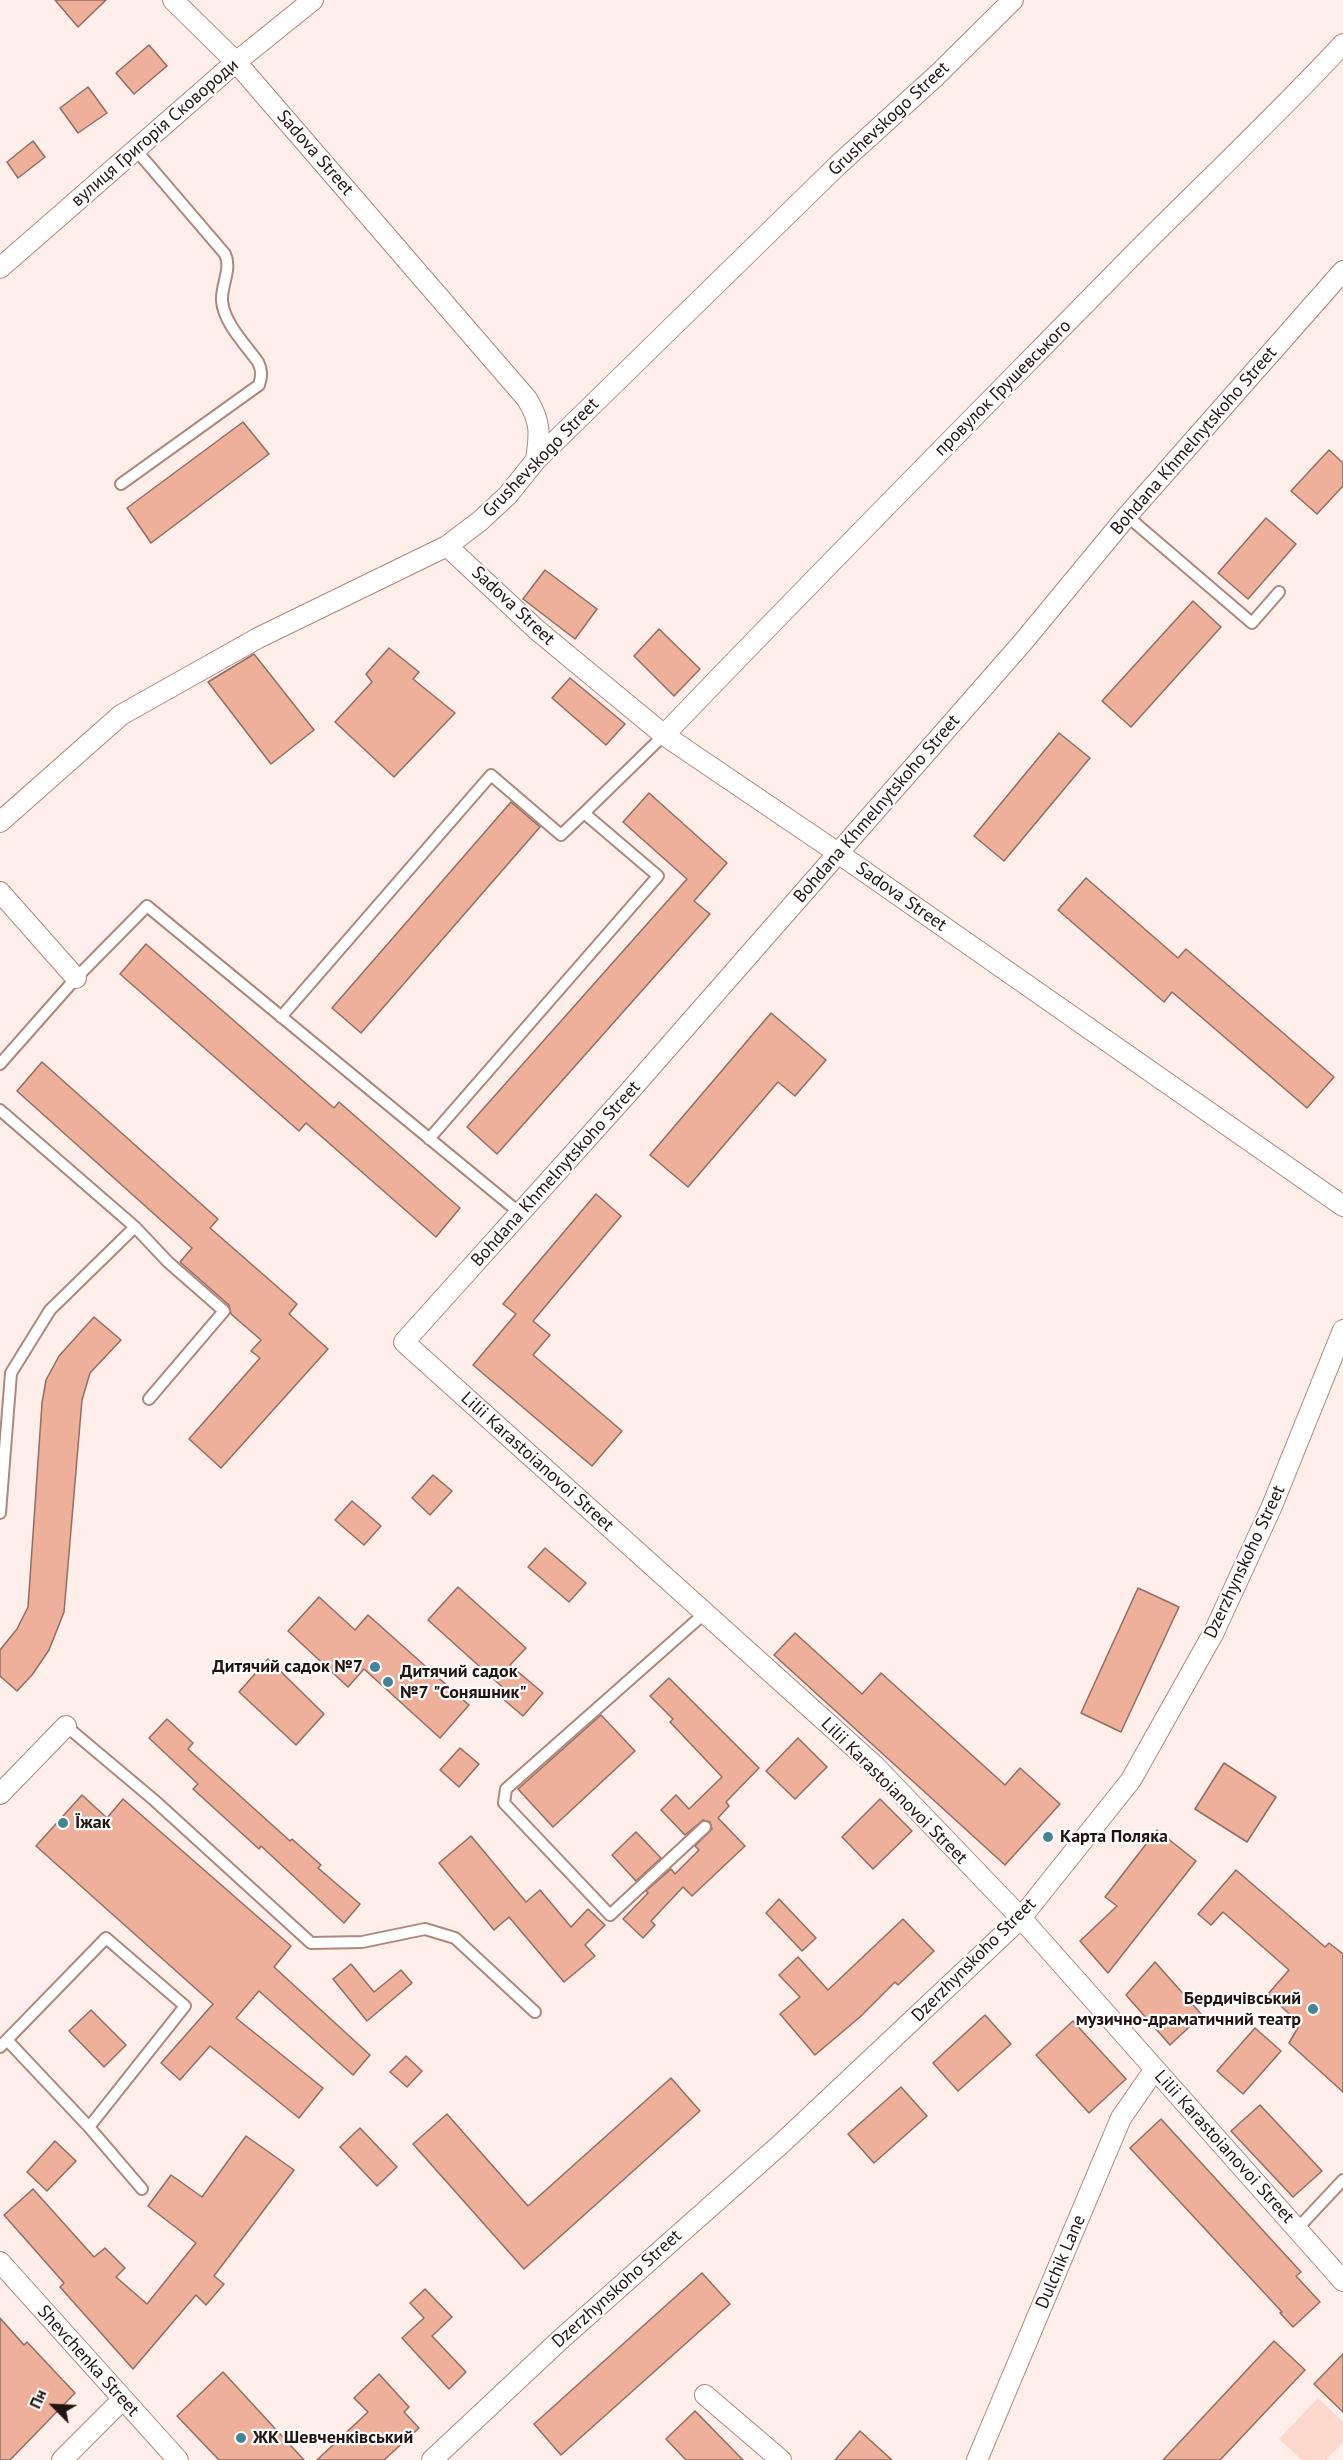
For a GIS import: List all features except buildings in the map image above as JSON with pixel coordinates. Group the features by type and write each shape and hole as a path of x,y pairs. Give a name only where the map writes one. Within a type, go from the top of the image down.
{"street":[{"name":"Sadova Street","path":"173,0 236,62 527,399 537,416 540,434 536,460"},
{"name":"вулиця Григорія Сковороди","path":"0,268 236,62 313,0"},
{"name":"Grushevskogo Street","path":"0,822 121,716 258,638 447,546 480,521 508,495 536,460 830,173 936,76 1013,0"},
{"name":"провулок Грушевського","path":"664,735 793,600 1139,250 1299,92 1343,44"},
{"name":"Bohdana Khmelnytskoho Street","path":"404,1342 520,1214 1023,642 1127,516 1343,270"},
{"name":"Sadova Street","path":"447,546 537,630 664,735 838,853 1343,1206"},
{"path":"0,892 76,978"},
{"name":"Dzerzhynskoho Street","path":"432,2460 560,2340 782,2143 1022,1918 1131,1780 1214,1632 1272,1506 1343,1330"},
{"name":"Lilii Karastoianovoi Street","path":"404,1342 875,1766 1022,1918 1343,2281"},
{"path":"0,1794 66,1726"},
{"name":"Dulchik Lane","path":"977,2460 1121,2118 1155,2069"},
{"name":"Shevchenka Street","path":"0,2262 178,2460"},
{"path":"705,2395 781,2460"},
{"path":"62,2460 122,2400"}],"lane":[{"path":"121,484 259,385 261,378 258,362 226,316 222,298 228,261 225,254 136,150"},
{"path":"1127,516 1252,623 1279,592"},
{"path":"281,1017 491,775 561,836 664,735"},
{"path":"429,1138 658,876 584,813"},
{"path":"0,1064 76,978 147,906 520,1214"},
{"path":"0,1111 135,1227 168,1262 224,1311 149,1400"},
{"path":"0,1512 11,1373 50,1310 135,1227"},
{"path":"705,1613 506,1789 504,1803 610,1915 705,1827"},
{"path":"66,1726 154,1800 311,1943 362,1942 425,1929 455,1938 535,2012"},
{"path":"89,2127 185,2006 106,1938 4,2043 89,2127 142,2189"},
{"path":"1297,2229 1343,2180"}],"shaded area":[{"path":"1318,2398 1343,2422 1343,2442 1326,2460 1302,2460 1279,2439"}],"place":[{"name":"Дитячий садок №7","path":"375,1667"},
{"name":"Дитячий садок №7 \"Соняшник\"","path":"388,1682"},
{"name":"Їжак","path":"63,1823"},
{"name":"Карта Поляка","path":"1048,1837"},
{"name":"Бердичівський музично-драматичний театр","path":"1313,2009"},
{"name":"ЖК Шевченківський","path":"241,2438"}]}
